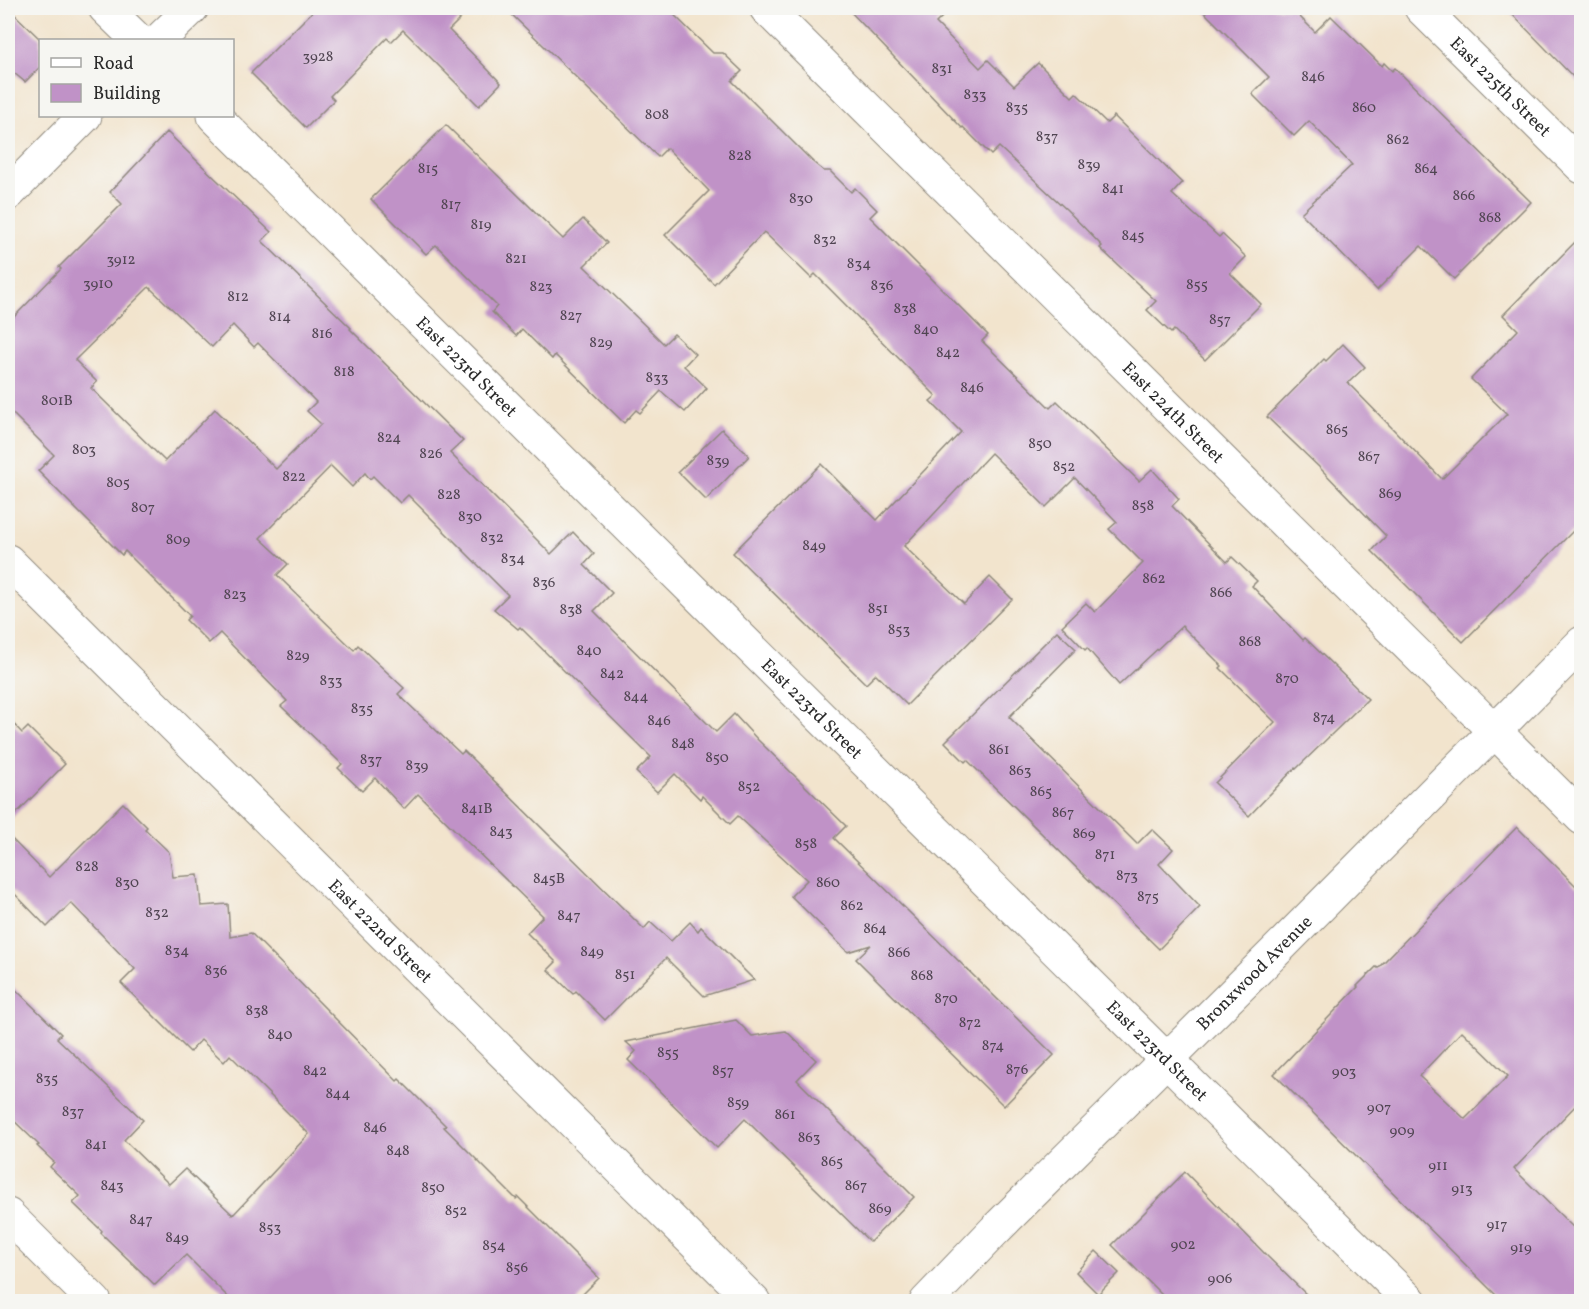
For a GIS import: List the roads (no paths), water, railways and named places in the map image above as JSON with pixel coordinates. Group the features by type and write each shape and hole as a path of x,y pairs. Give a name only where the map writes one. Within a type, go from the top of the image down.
{"street":[{"path":"105,8 137,39"},
{"path":"160,39 192,8"},
{"name":"East 224th Street","path":"766,8 1581,818"},
{"name":"East 225th Street","path":"1421,8 1581,167"},
{"path":"8,194 84,117"},
{"name":"East 223rd Street","path":"215,117 1411,1302"},
{"name":"East 222nd Street","path":"8,561 754,1302"},
{"name":"Bronxwood Avenue","path":"926,1302 995,1230 1581,644"},
{"path":"8,1215 95,1302"}]}
